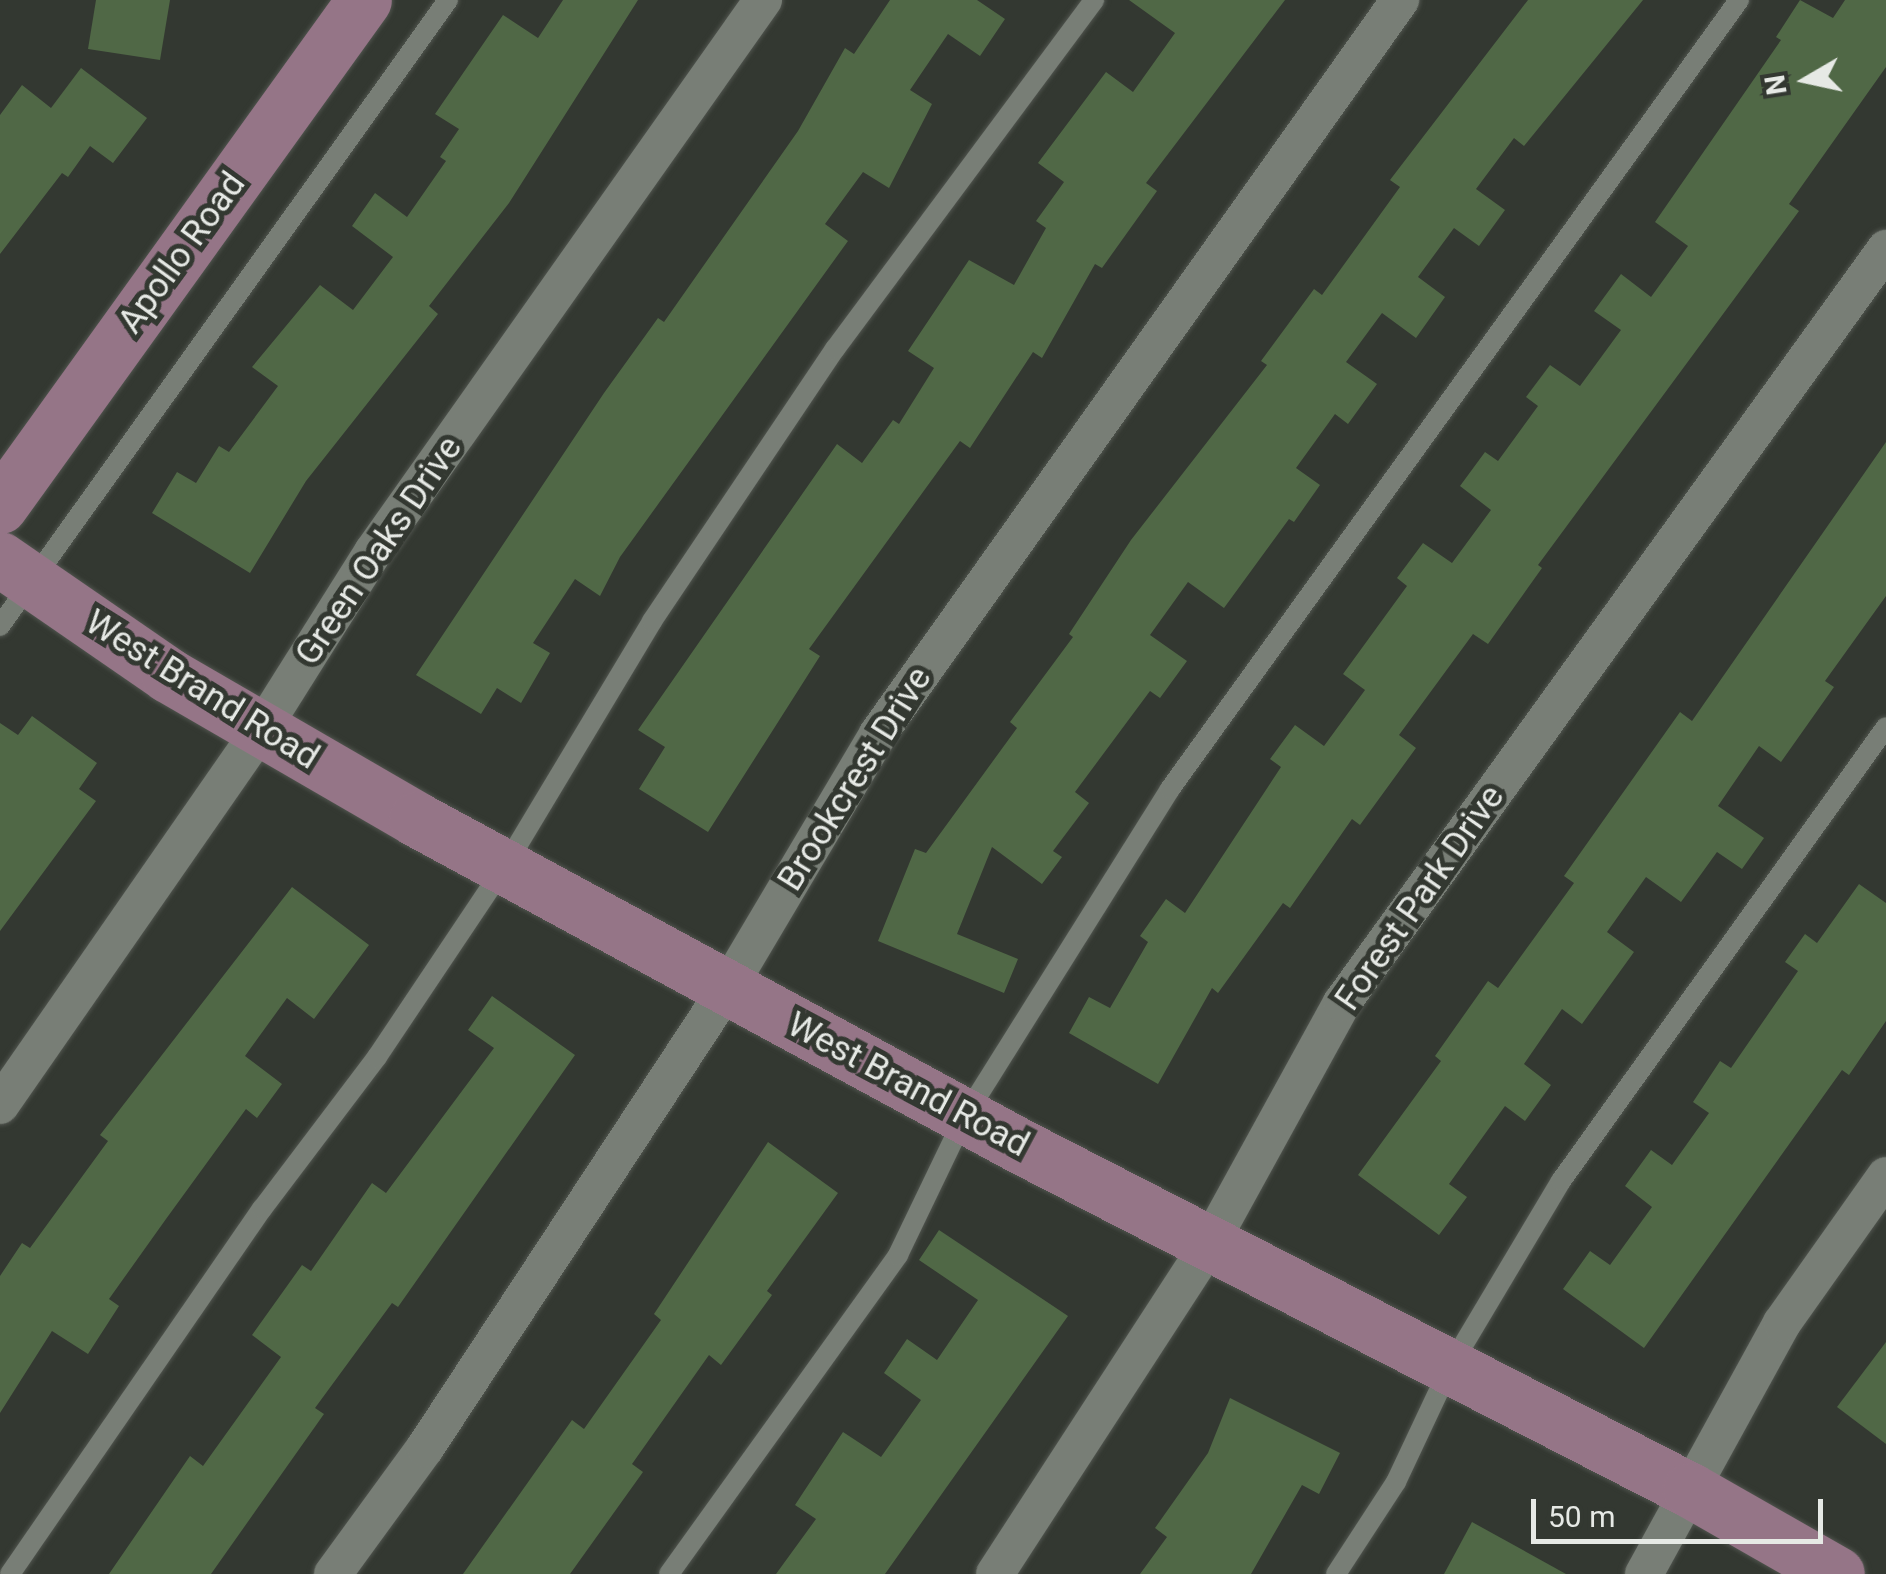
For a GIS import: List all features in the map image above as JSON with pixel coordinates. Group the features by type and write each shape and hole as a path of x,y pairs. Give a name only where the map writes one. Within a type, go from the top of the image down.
{"street":[{"name":"Apollo Road","path":"0,506 364,0"},
{"name":"Green Oaks Drive","path":"0,1105 261,730 373,552 763,0"},
{"name":"Brookcrest Drive","path":"333,1574 425,1448 728,987 878,734 1400,0"},
{"name":"Forest Park Drive","path":"995,1574 1210,1243 1342,1003 1886,249"},
{"name":"West Brand Road","path":"16,570 261,730 505,866 966,1116 1690,1490 1837,1574"},
{"path":"1644,1574 1782,1323 1886,1176"}],"lane":[{"path":"0,626 16,570 448,0"},
{"path":"10,1574 505,866 652,620 835,349 1094,0"},
{"path":"669,1574 898,1254 966,1116 1170,788 1738,0"},
{"path":"1336,1574 1396,1482 1450,1367 1561,1181 1886,727"}],"building":[{"path":"96,0 170,0 160,60 88,49"},
{"path":"563,0 638,0 509,203 429,306 438,314 306,481 250,573 152,513 177,472 196,483 219,446 229,452 278,386 252,367 320,285 353,310 393,257 352,226 375,193 407,217 446,161 440,157 459,129 435,114 503,15 538,38"},
{"path":"890,0 977,0 1005,19 980,56 948,34 910,90 932,104 889,188 863,172 825,224 848,241 620,557 600,596 575,579 533,643 550,653 521,703 497,688 481,714 416,675 604,393 658,318 664,322 798,131 845,48 854,54"},
{"path":"1129,0 1285,0 1146,183 1157,191 1102,268 1095,264 1042,358 1033,352 970,448 960,441 809,649 820,656 708,832 639,789 665,747 638,730 837,444 862,463 893,420 899,424 934,368 908,351 969,260 1014,285 1046,228 1036,221 1064,182 1038,163 1106,72 1133,92 1175,33"},
{"path":"1528,0 1643,0 1524,146 1514,138 1476,189 1505,210 1479,246 1454,228 1418,277 1445,297 1416,338 1382,313 1346,362 1377,384 1348,424 1335,414 1296,468 1320,485 1294,522 1289,519 1224,608 1188,582 1150,635 1187,661 1160,698 1150,691 1075,792 1089,803 1053,851 1062,857 1042,884 992,847 957,934 1018,959 1004,993 878,941 915,849 926,853 1017,728 1010,722 1073,637 1069,634 1131,540 1267,365 1261,361 1314,289 1322,295 1400,187 1390,180"},
{"path":"1800,0 1833,18 1845,0 1886,0 1886,67 1789,204 1799,211 1538,565 1542,568 1488,644 1473,634 1399,735 1416,748 1360,825 1352,819 1290,908 1283,903 1218,993 1212,988 1158,1084 1069,1033 1089,997 1110,1008 1148,942 1140,936 1166,899 1185,913 1281,767 1270,759 1295,725 1324,746 1365,690 1343,674 1407,586 1397,578 1423,543 1452,563 1491,510 1460,486 1485,452 1498,461 1538,406 1526,397 1550,365 1580,386 1621,330 1594,311 1621,274 1651,297 1688,246 1655,222 1781,40 1776,37"},
{"path":"81,68 147,118 113,163 90,146 68,177 62,173 0,254 0,115 22,85 51,108"},
{"path":"1886,442 1886,596 1825,681 1834,687 1781,762 1759,746 1718,806 1764,838 1742,869 1717,852 1681,902 1646,877 1607,932 1634,952 1582,1024 1562,1009 1524,1064 1551,1085 1525,1121 1505,1106 1449,1184 1467,1197 1439,1235 1358,1175 1441,1061 1435,1056 1488,981 1498,988 1574,883 1564,876 1680,712 1692,721"},
{"path":"32,716 97,763 79,789 96,801 0,931 0,723 18,735"},
{"path":"1859,884 1886,903 1886,1021 1849,1075 1842,1070 1644,1348 1563,1289 1590,1251 1610,1265 1652,1207 1625,1186 1651,1150 1672,1165 1709,1113 1693,1102 1720,1061 1731,1068 1798,971 1785,962 1805,934 1817,943"},
{"path":"292,887 369,945 314,1019 287,998 245,1056 282,1084 257,1118 246,1109 166,1219 109,1299 119,1306 88,1354 52,1331 0,1413 0,1276 22,1243 30,1248 108,1141 100,1135"},
{"path":"492,996 575,1055 398,1307 392,1303 315,1408 324,1414 211,1574 109,1574 190,1456 203,1466 281,1357 252,1335 302,1265 311,1271 372,1183 386,1193 494,1048 468,1030"},
{"path":"768,1142 838,1193 767,1291 772,1295 721,1365 709,1355 632,1464 643,1472 570,1574 463,1574 572,1420 584,1429 661,1320 654,1314"},
{"path":"939,1230 1068,1316 885,1574 776,1574 816,1519 795,1505 843,1432 881,1457 921,1400 884,1373 907,1339 937,1360 978,1300 919,1260"},
{"path":"1886,1342 1886,1444 1837,1407"},
{"path":"1230,1398 1340,1453 1319,1494 1302,1485 1251,1574 1140,1574 1167,1537 1155,1528 1208,1453"},
{"path":"1472,1522 1566,1574 1444,1574"}]}
